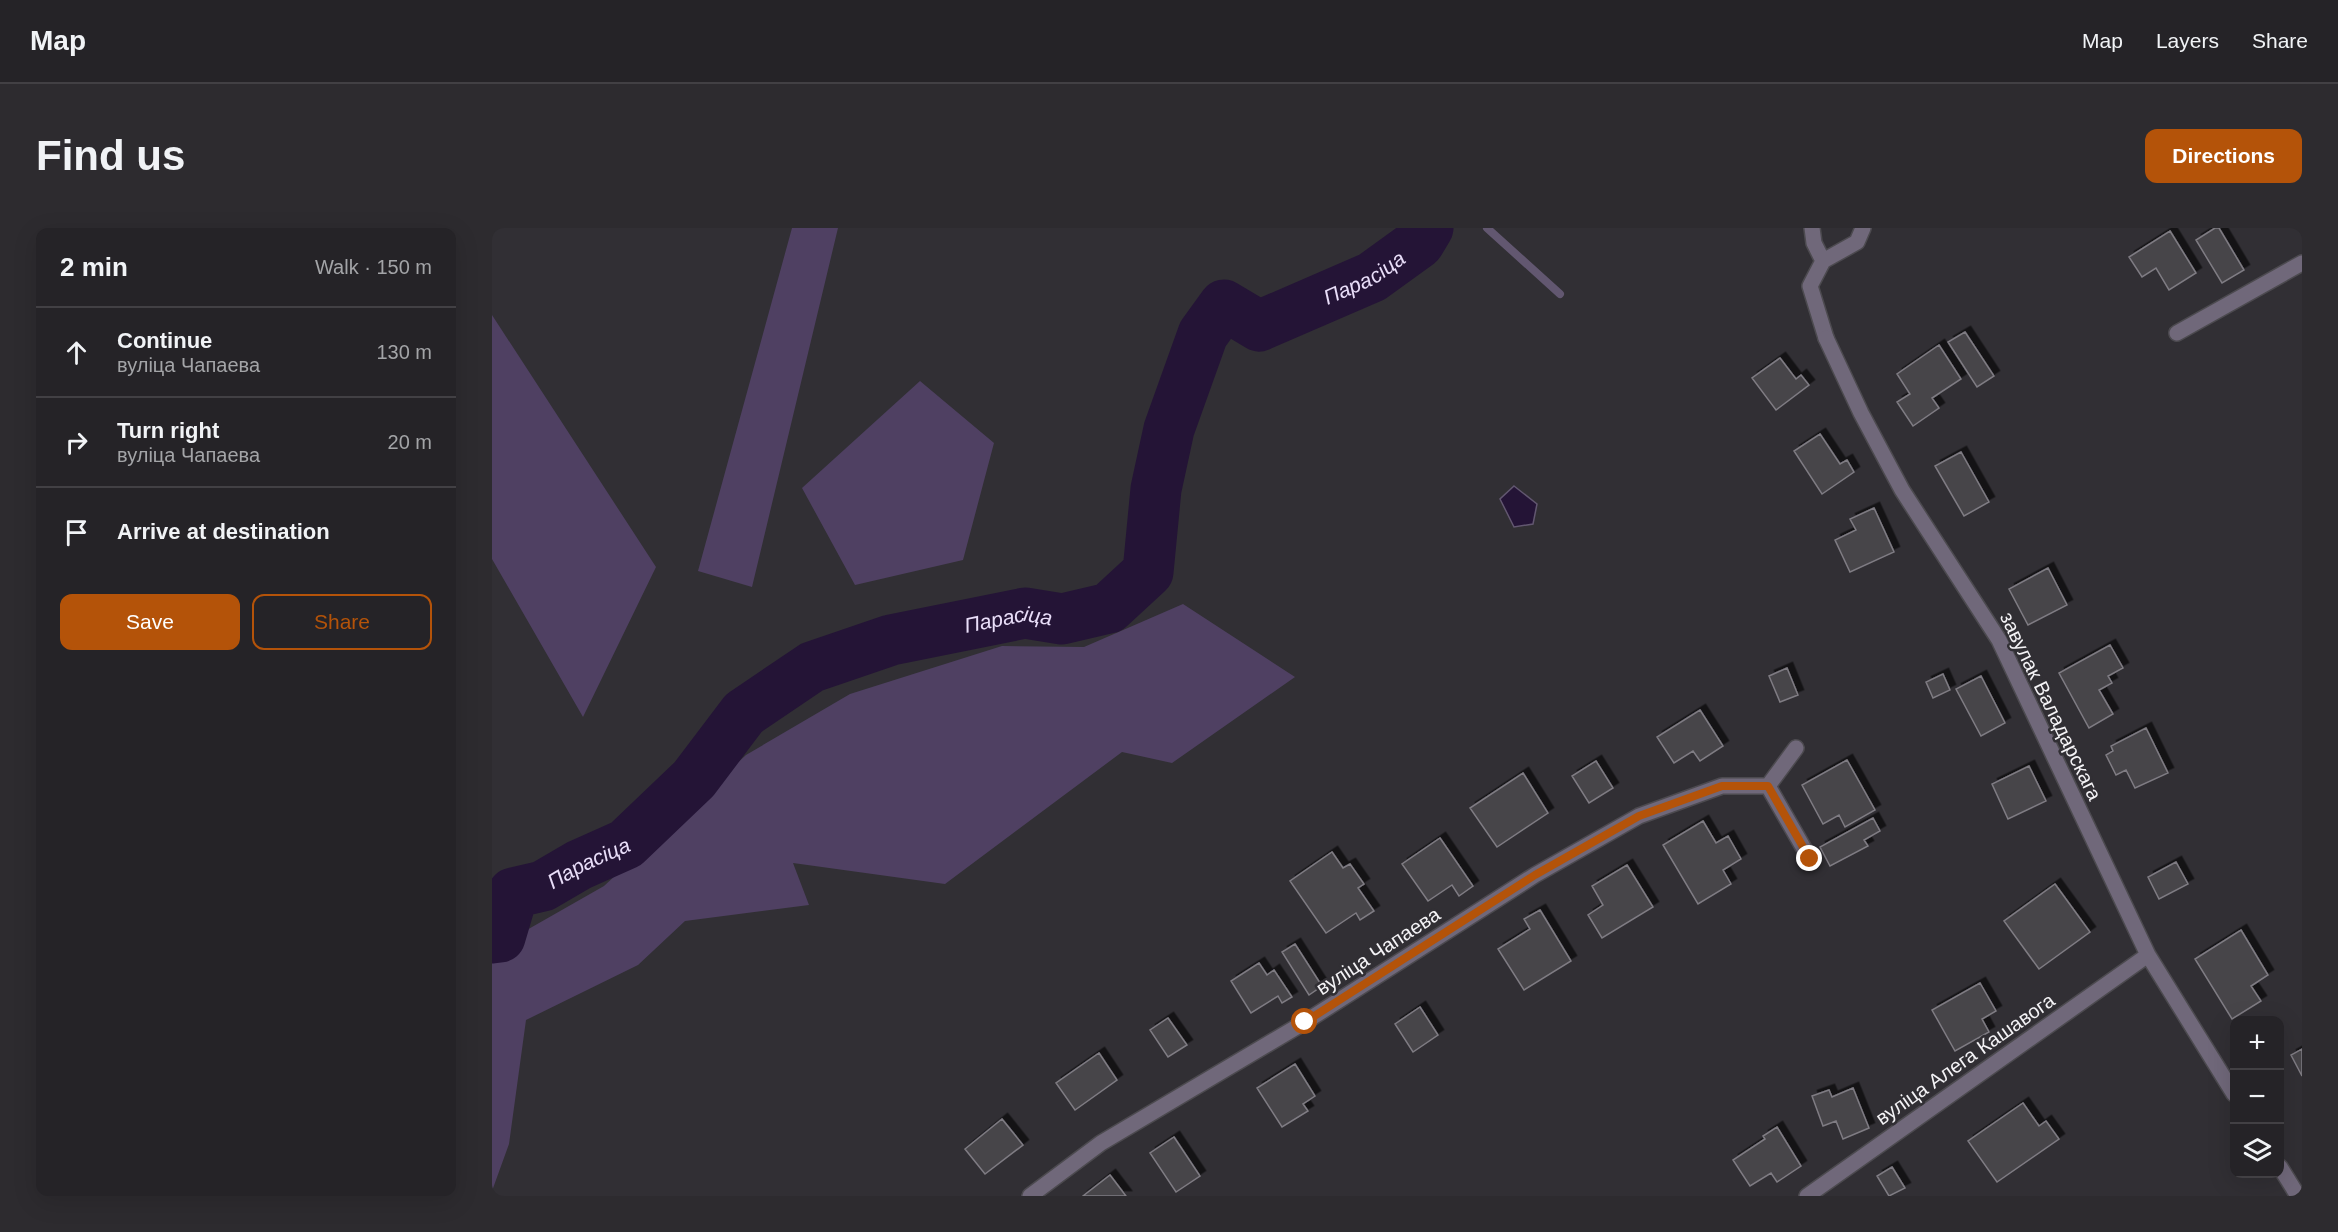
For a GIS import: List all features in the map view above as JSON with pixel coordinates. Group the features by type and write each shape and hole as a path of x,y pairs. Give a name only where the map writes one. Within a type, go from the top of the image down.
{"street":[{"path":"1812,228 1814,243 1822,261 1857,242 1863,228"},
{"name":"завулак Валадарскага","path":"1822,261 1810,286 1826,338 1861,413 1902,490 2000,640 2148,955 2230,1087"},
{"path":"2177,333 2302,263"},
{"path":"1796,748 1768,786 1810,859"},
{"name":"вуліца Чапаева","path":"1030,1196 1101,1143 1305,1022 1535,875 1639,816 1722,786 1768,786"},
{"name":"вуліца Алега Кашавога","path":"1807,1196 2148,955"},
{"path":"2284,1173 2298,1196"}],"shaded area":[{"path":"792,228 838,228 752,587 698,571"},
{"path":"492,315 656,567 583,717 492,559"},
{"path":"920,381 994,443 963,560 855,585 802,488"},
{"path":"1514,486 1537,504 1533,524 1514,527 1500,499"},
{"path":"1183,604 1295,677 1172,763 1122,752 945,884 793,863 809,905 685,921 638,965 526,1020 509,1144 492,1191 492,943 511,939 604,886 746,755 850,694 1002,646 1084,647"}],"building":[{"path":"2215,228 2219,228 2244,270 2222,283 2196,240"},
{"path":"2170,231 2196,273 2169,290 2156,268 2142,277 2129,257"},
{"path":"1965,332 1994,376 1977,387 1948,342"},
{"path":"1939,345 1961,379 1932,398 1939,408 1913,426 1897,402 1910,394 1897,374"},
{"path":"1780,358 1796,379 1801,375 1809,385 1776,410 1752,378"},
{"path":"1820,434 1840,464 1847,460 1854,472 1822,494 1794,451"},
{"path":"1961,452 1989,502 1964,516 1935,466"},
{"path":"1874,508 1894,552 1850,572 1835,540 1856,530 1850,519"},
{"path":"2048,568 2067,605 2028,625 2009,589"},
{"path":"2110,645 2123,668 2108,676 2112,683 2099,690 2113,714 2089,728 2059,673"},
{"path":"1787,668 1798,695 1780,702 1769,676"},
{"path":"1943,674 1950,690 1933,698 1926,682"},
{"path":"1981,676 2005,723 1981,736 1956,689"},
{"path":"1700,710 1723,746 1700,761 1693,751 1674,763 1657,737"},
{"path":"2146,728 2168,773 2135,788 2126,770 2116,775 2106,755 2113,751 2111,746"},
{"path":"1847,760 1875,810 1845,827 1839,815 1823,824 1802,785"},
{"path":"1596,761 1613,788 1589,803 1572,776"},
{"path":"2029,766 2046,801 2008,819 1992,784"},
{"path":"1523,773 1548,813 1497,847 1470,808"},
{"path":"1873,818 1880,831 1864,840 1868,846 1830,866 1820,847"},
{"path":"1703,821 1716,843 1728,836 1741,859 1723,870 1731,884 1698,904 1663,845"},
{"path":"1440,838 1473,886 1459,896 1452,885 1428,901 1402,864"},
{"path":"1332,852 1343,868 1350,864 1364,884 1358,888 1374,911 1360,920 1356,913 1326,933 1290,881"},
{"path":"2176,862 2188,884 2159,899 2148,877"},
{"path":"1627,865 1653,907 1602,938 1588,915 1603,905 1592,886"},
{"path":"2055,884 2090,932 2039,969 2004,921"},
{"path":"1540,910 1571,961 1524,990 1498,949 1530,929 1524,919"},
{"path":"2241,930 2268,975 2251,986 2261,1001 2237,1016 2230,1016 2195,959"},
{"path":"1295,944 1322,986 1309,995 1282,952"},
{"path":"1259,963 1267,975 1274,970 1292,997 1282,1003 1278,996 1251,1013 1231,981"},
{"path":"1980,983 1996,1011 1982,1019 1989,1032 1955,1051 1932,1010"},
{"path":"1420,1007 1438,1035 1413,1052 1395,1024"},
{"path":"1168,1018 1187,1045 1168,1057 1150,1030"},
{"path":"2302,1049 2302,1076 2291,1055"},
{"path":"1099,1053 1117,1080 1075,1110 1056,1083"},
{"path":"1295,1064 1315,1096 1303,1104 1308,1111 1282,1127 1257,1088"},
{"path":"1853,1088 1869,1128 1843,1139 1836,1121 1823,1126 1812,1096 1829,1090 1832,1097"},
{"path":"2023,1103 2039,1126 2046,1121 2059,1139 1997,1182 1968,1141"},
{"path":"1002,1119 1023,1145 985,1174 965,1149"},
{"path":"1777,1127 1801,1166 1777,1182 1771,1173 1750,1186 1733,1160 1765,1139 1763,1136"},
{"path":"1174,1137 1200,1176 1176,1192 1150,1153"},
{"path":"1892,1167 1905,1188 1889,1196 1877,1176"},
{"path":"1110,1175 1126,1196 1083,1196"}],"waterway":[{"name":"Парасіца","path":"492,938 500,937 513,893 543,886 579,865 626,844 694,779 744,713 812,667 891,640 1025,613 1062,619 1109,608 1148,572 1156,489 1169,429 1203,334 1224,305 1259,326 1372,277 1419,243 1428,228"},
{"path":"1487,228 1560,294"}],"route":[{"path":"1305,1022 1535,875 1639,816 1722,786 1768,786 1810,859"}]}
